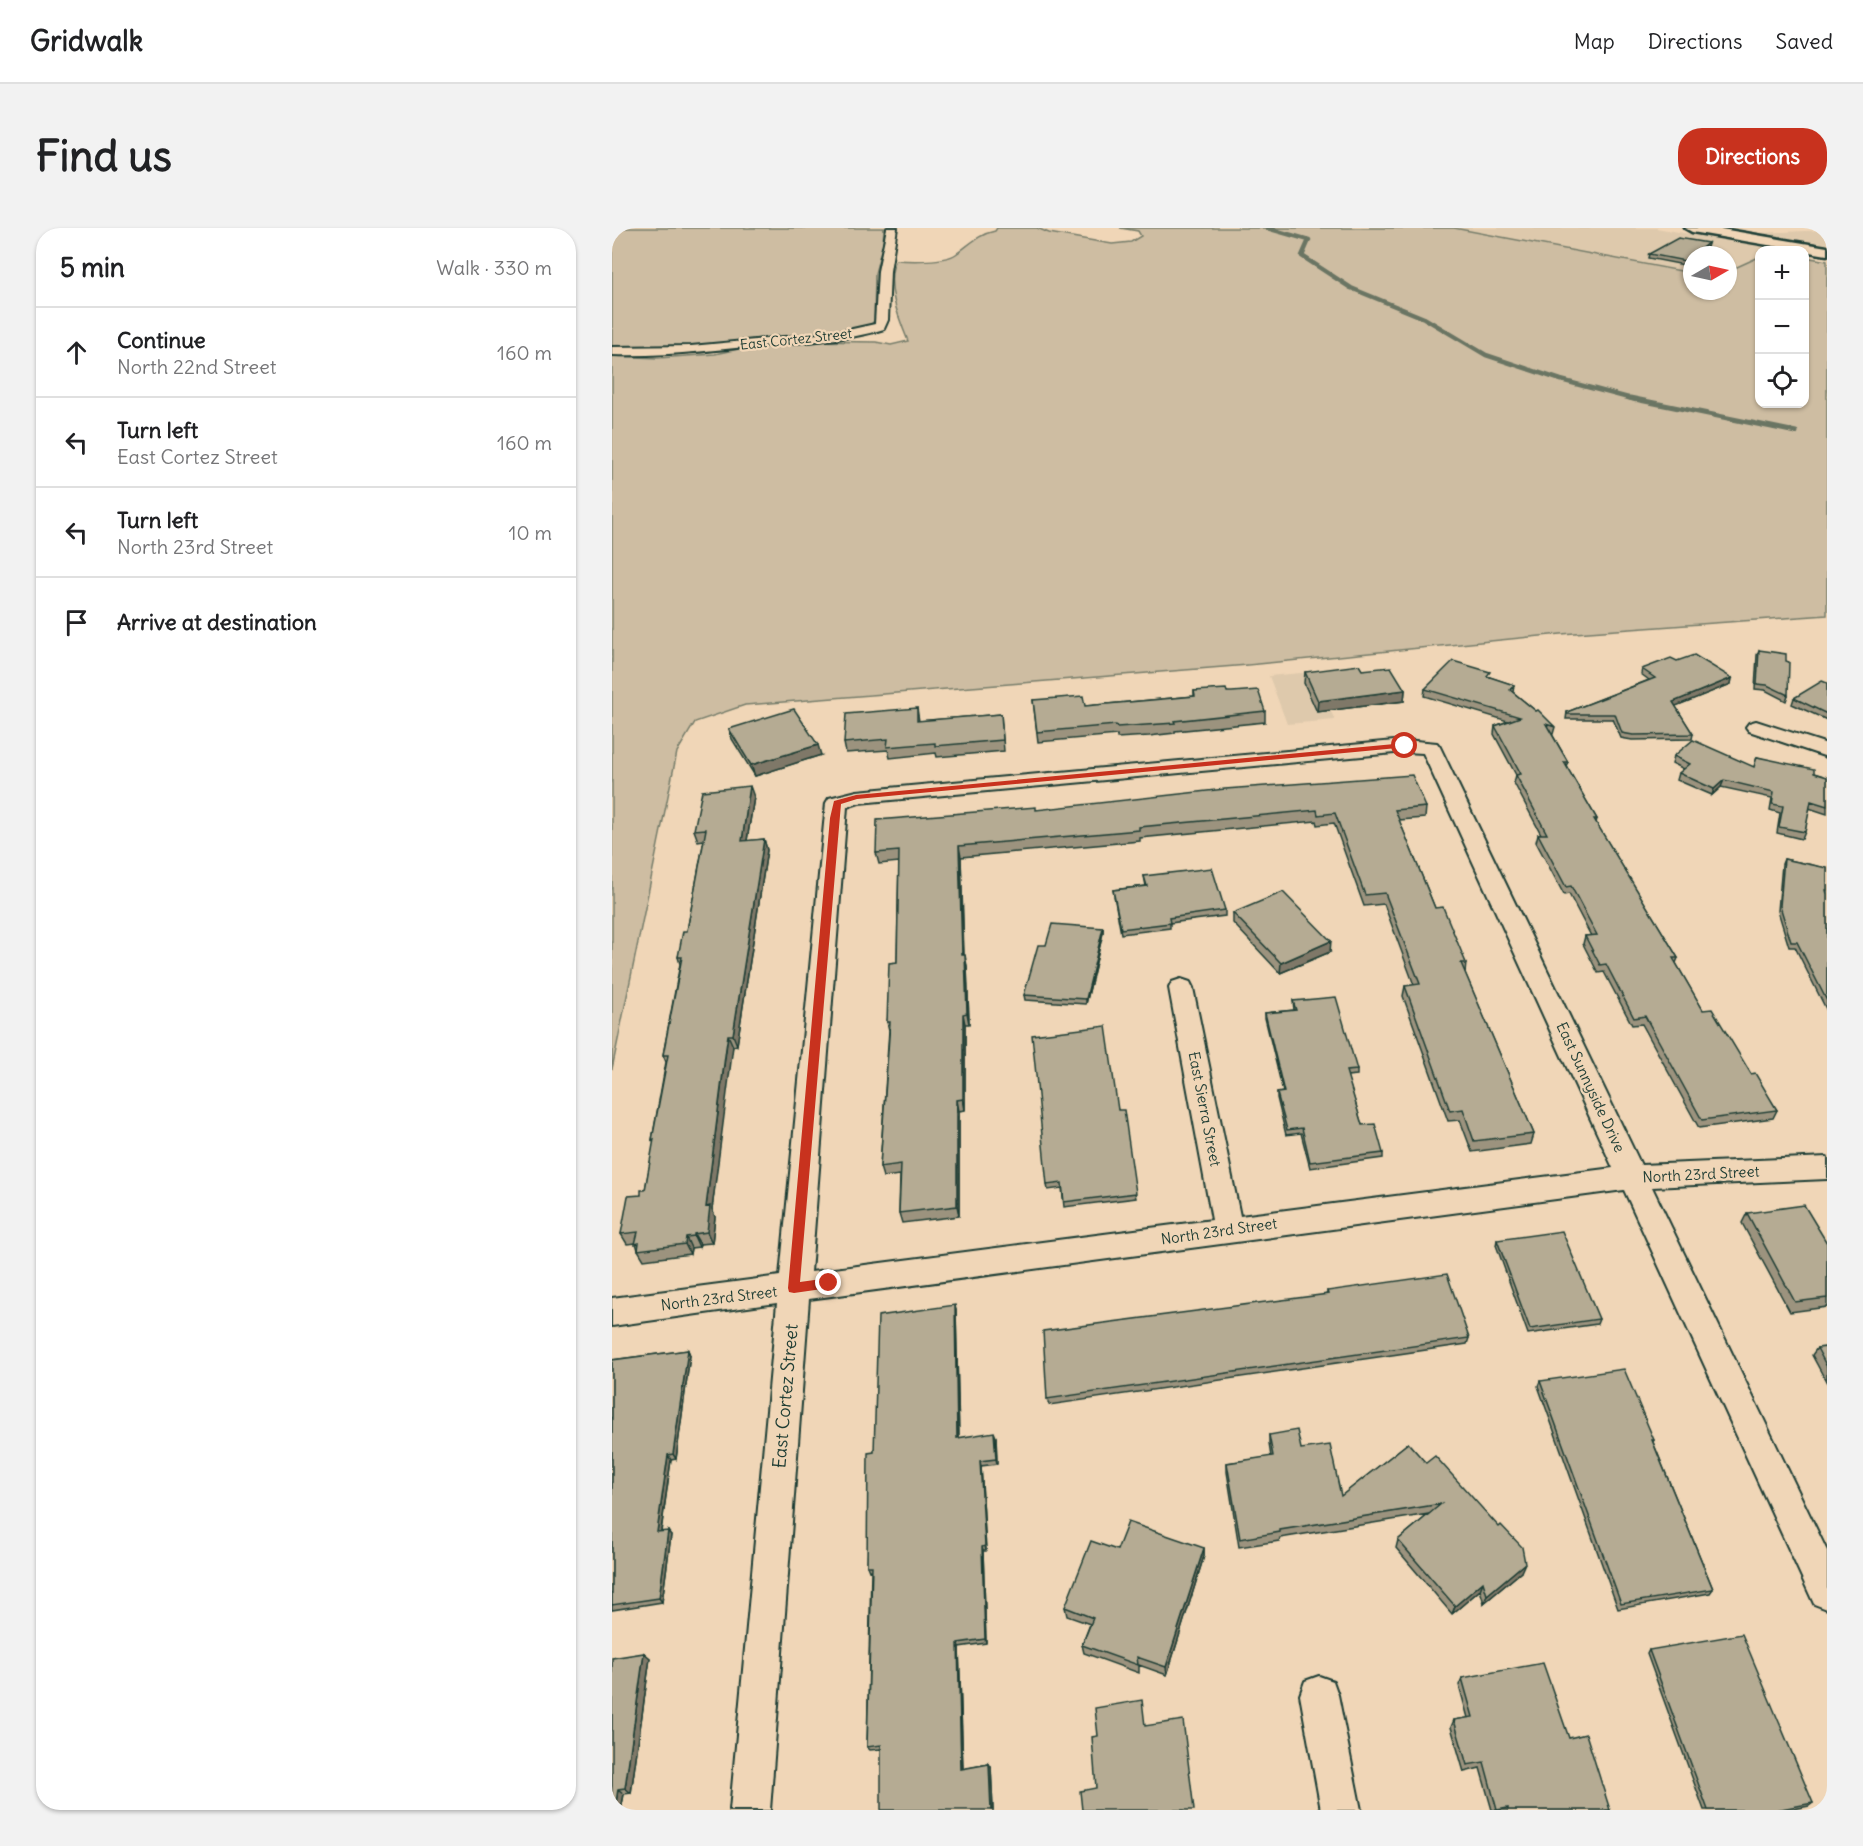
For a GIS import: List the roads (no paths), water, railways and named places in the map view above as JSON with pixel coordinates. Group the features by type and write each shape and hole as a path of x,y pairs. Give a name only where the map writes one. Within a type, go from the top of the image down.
{"main road":[{"path":"1692,228 1827,251"}],"street":[{"name":"East Cortez Street","path":"612,351 660,353 691,351 767,341 854,334 873,329 879,326 882,320 884,270 892,228"},
{"path":"1756,727 1827,751"},
{"name":"East Cortez Street","path":"750,1810 837,803 856,797 1405,746 1430,747"},
{"name":"East Sunnyside Drive","path":"1430,747 1827,1591"},
{"name":"East Sierra Street","path":"1181,988 1228,1229"},
{"name":"North 23rd Street","path":"612,1312 1633,1177 1827,1168"},
{"path":"1319,1695 1341,1810"}],"waterway":[{"path":"1267,228 1309,240 1302,256 1351,288 1424,318 1486,355 1561,380 1636,400"},
{"path":"1630,398 1796,432"}]}
